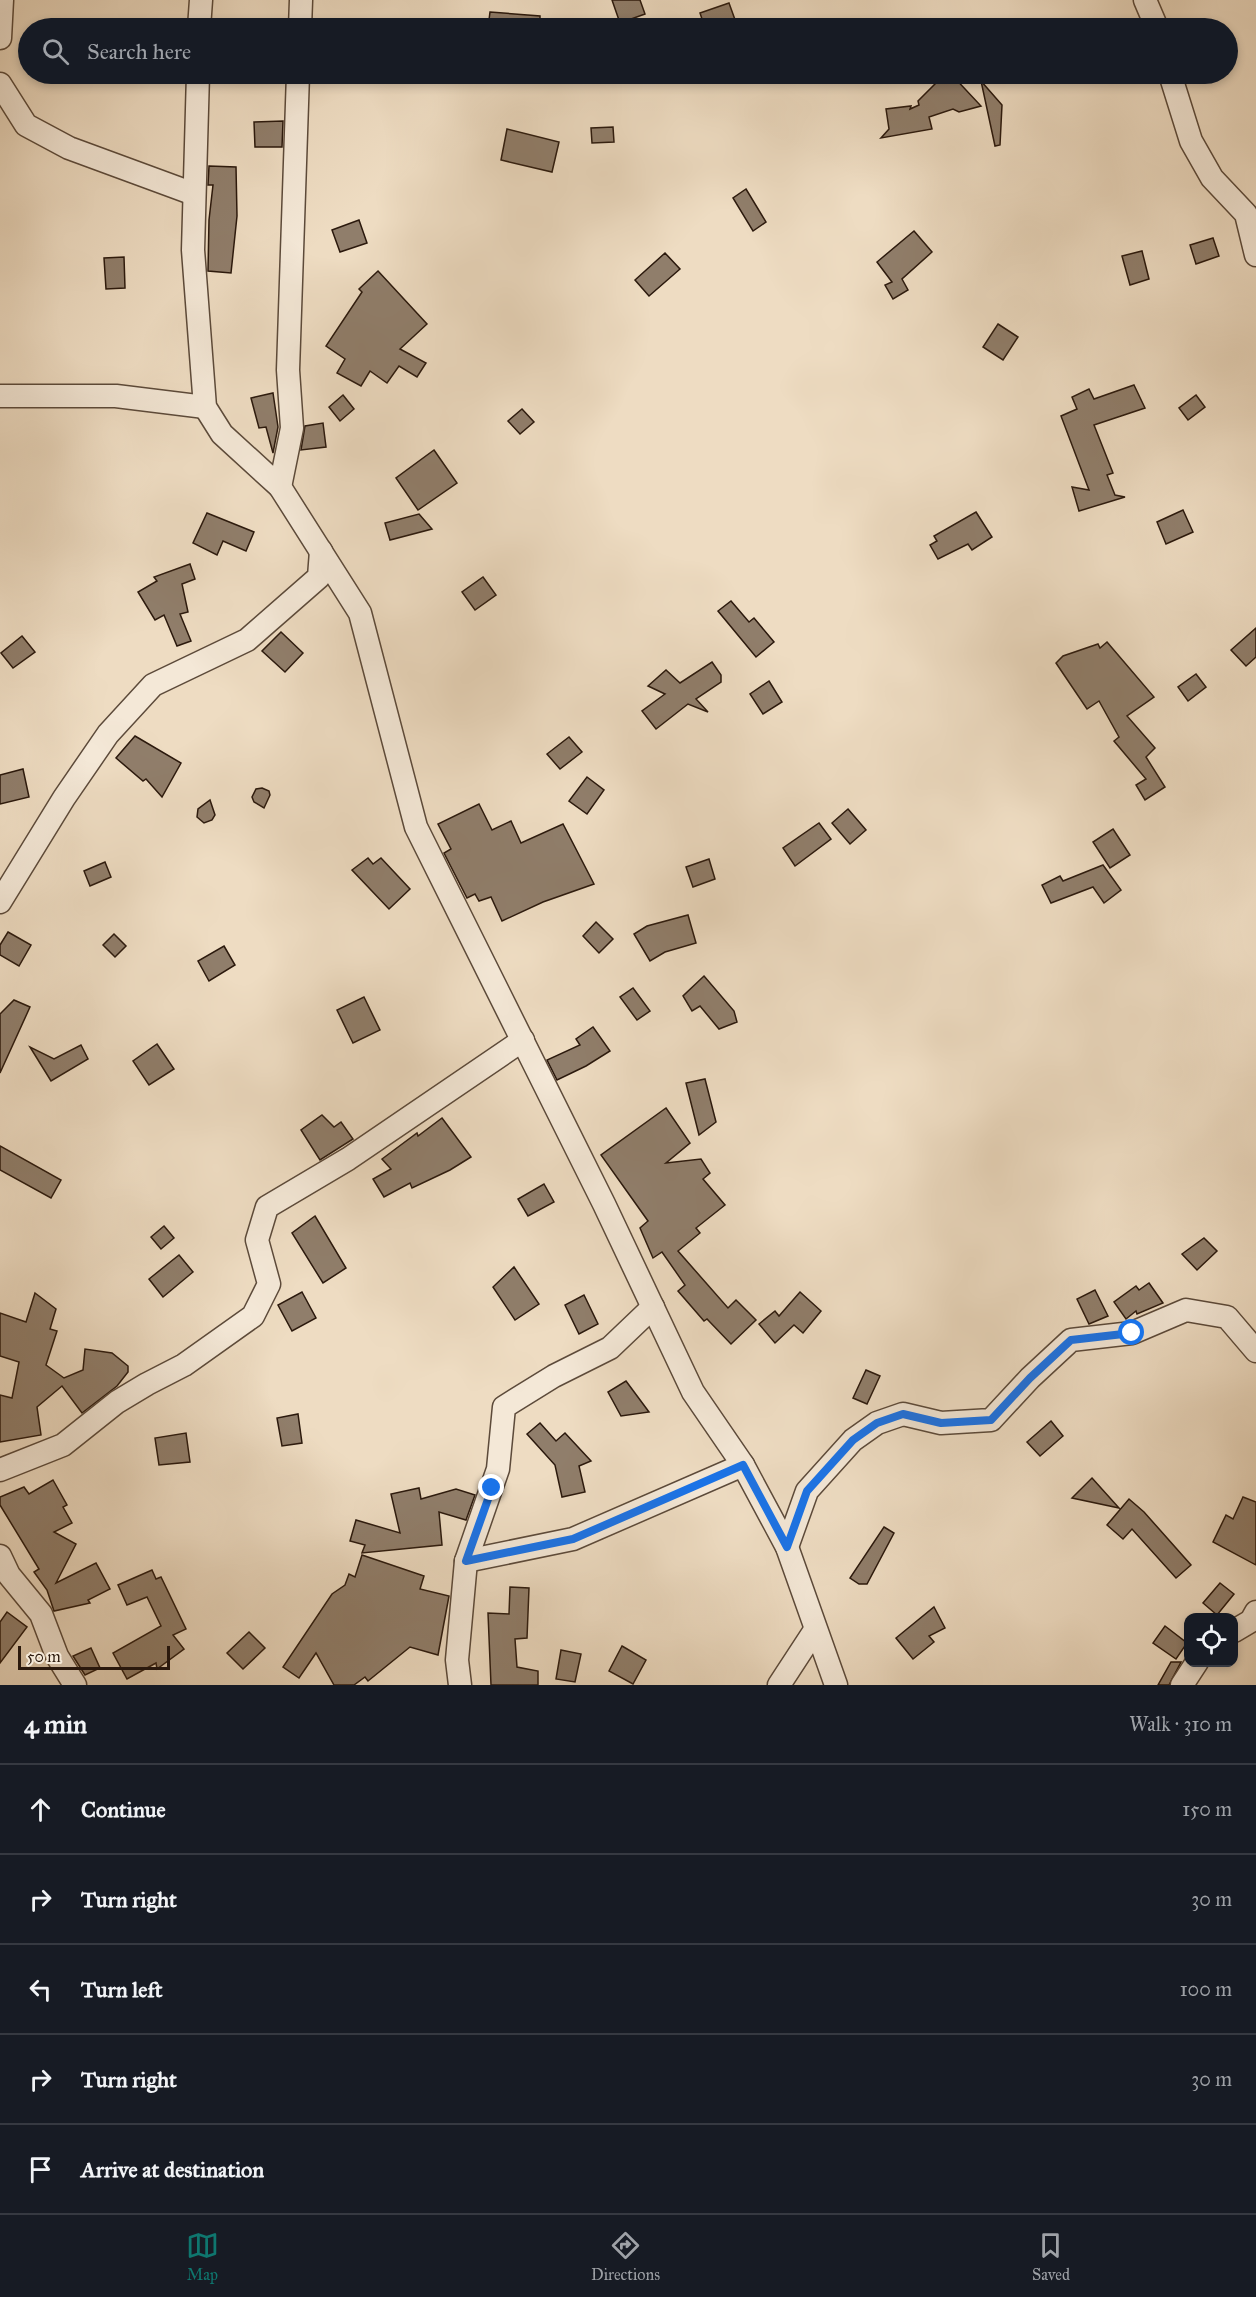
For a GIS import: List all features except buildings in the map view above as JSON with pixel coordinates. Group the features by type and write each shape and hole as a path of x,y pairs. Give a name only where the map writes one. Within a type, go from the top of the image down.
{"street":[{"path":"0,38 2,0"},
{"path":"200,18 201,0"},
{"path":"300,18 301,0"},
{"path":"1145,0 1153,18"},
{"path":"0,84 26,124 69,148 194,194"},
{"path":"198,84 192,250 205,407 222,434 280,487 360,613 416,827 523,1040 693,1392 743,1465 787,1547 814,1630 836,1685"},
{"path":"280,487 292,428 288,370 298,84"},
{"path":"1173,84 1191,141 1212,178 1246,214 1256,255"},
{"path":"0,396 116,396 205,407"},
{"path":"0,902 64,798 108,734 153,685 247,640 287,607 319,578 321,551"},
{"path":"0,1470 63,1445 117,1402 184,1365 253,1316 269,1284 257,1240 267,1207 348,1159 523,1040"},
{"path":"460,1685 457,1660 466,1561 498,1469 504,1407 554,1376 610,1348 653,1307"},
{"path":"787,1547 807,1491 853,1440 877,1423 903,1414 941,1423 991,1420 1030,1378 1071,1340 1132,1333 1186,1310 1227,1317 1256,1352"},
{"path":"466,1561 573,1539 743,1465"},
{"path":"0,1556 9,1575 41,1614 57,1656 75,1685"},
{"path":"1238,1628 1251,1621 1256,1612"},
{"path":"779,1685 814,1630"},
{"path":"1182,1685 1194,1667"}],"route":[{"path":"492,1488 466,1561 573,1539 743,1465 787,1547 807,1491 853,1440 877,1423 903,1414 941,1423 991,1420 1030,1378 1071,1340 1132,1333"}]}
